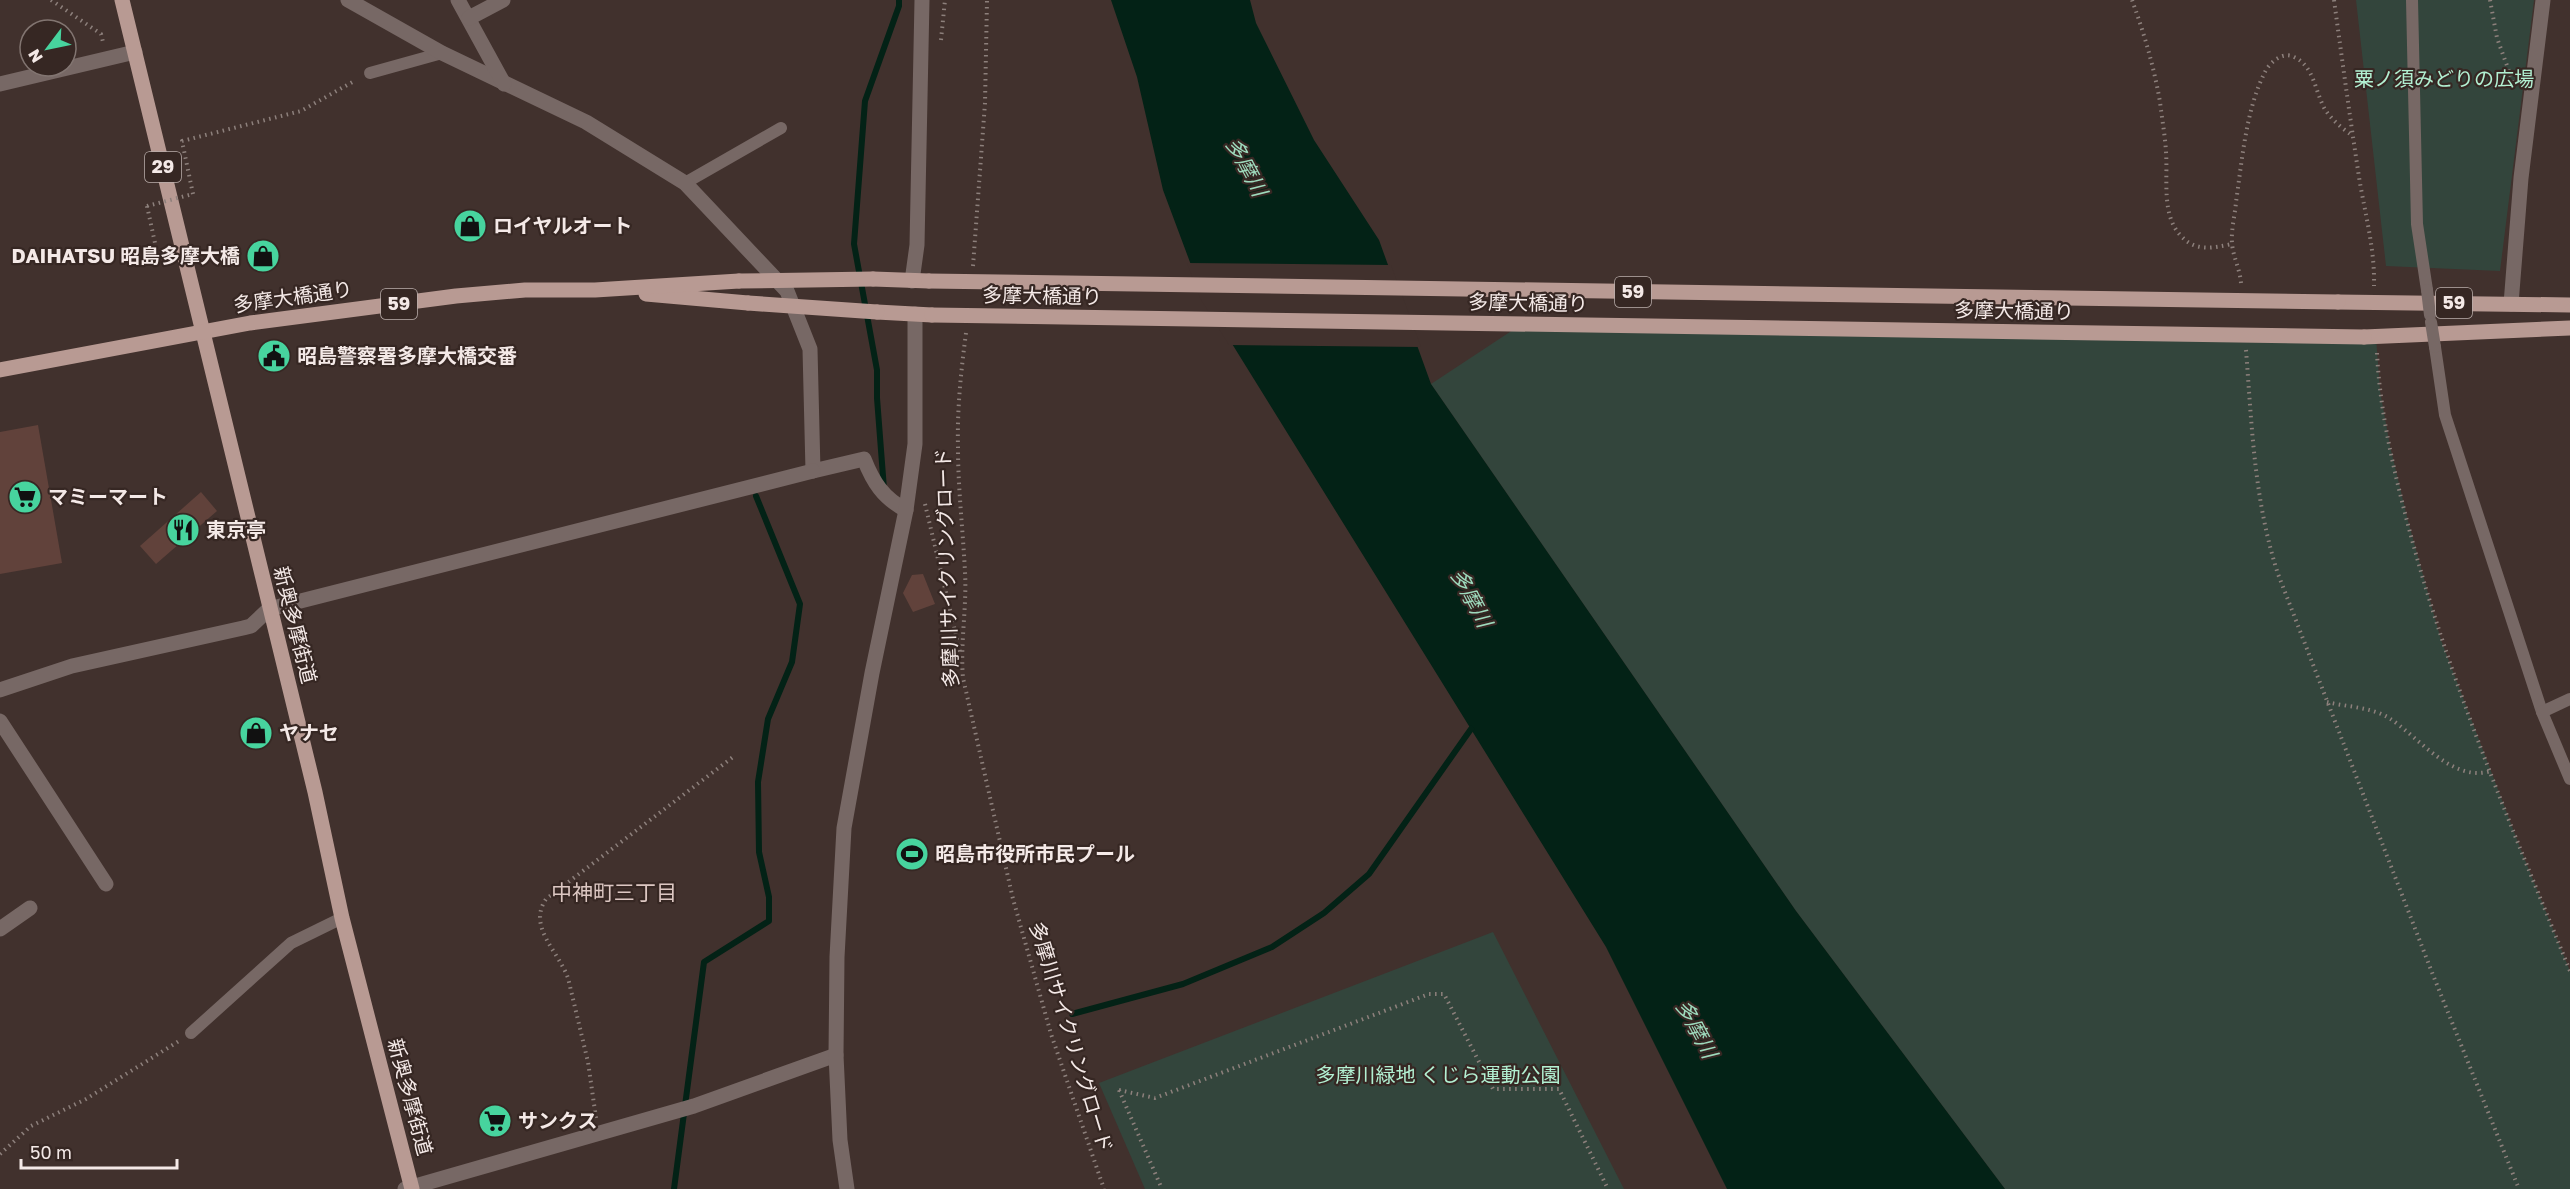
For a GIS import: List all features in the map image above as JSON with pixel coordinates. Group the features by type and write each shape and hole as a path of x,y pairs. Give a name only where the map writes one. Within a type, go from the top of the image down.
{"main road":[{"name":"新奥多摩街道","path":"122,0 315,792 342,918 410,1188"},
{"name":"多摩大橋通り","path":"0,370 250,323 456,296 525,290 595,290 740,281 873,279 2570,305"},
{"name":"多摩大橋通り","path":"595,290 932,315 2370,337 2570,328"}],"street":[{"path":"348,0 442,53 586,122 685,183 787,291 810,349 813,471"},
{"path":"458,0 504,84"},
{"path":"469,18 503,0"},
{"path":"912,281 917,245 921,0"},
{"path":"2511,304 2521,178 2542,0"},
{"path":"0,84 135,52"},
{"path":"847,1189 840,1140 836,1055 837,957 844,828 899,507 915,444 915,314"},
{"path":"0,690 72,666 250,626 269,609 864,459 874,483 899,507"},
{"path":"0,721 106,884"},
{"path":"0,929 30,908"},
{"path":"410,1188 694,1106 836,1055"}],"lane":[{"path":"2412,0 2417,224 2445,415 2542,712 2570,779"},
{"path":"370,73 442,53"},
{"path":"685,183 781,128"},
{"path":"2542,712 2570,699"},
{"path":"191,1033 291,944 342,918"}],"path":[{"path":"51,0 101,34 108,57"},
{"path":"972,273 985,103 987,0"},
{"path":"2132,0 2146,44 2159,99 2166,150 2168,210 2171,220 2179,235 2195,246 2203,249 2232,244"},
{"path":"2334,0 2375,268 2374,302"},
{"path":"2490,0 2497,38 2515,88 2532,100"},
{"path":"2241,287 2232,244 2243,151 2265,70 2279,57 2287,55 2295,57 2307,68 2331,118 2353,136"},
{"path":"155,243 147,206 193,194 182,141 301,111 370,73"},
{"name":"多摩川サイクリングロード","path":"966,328 959,394 958,436 965,573 965,620 961,655 968,708 1013,899 1051,1034 1104,1189"},
{"path":"2370,337 2390,446 2441,640 2570,971"},
{"path":"2246,340 2251,439 2264,528 2284,590 2327,702 2519,1189"},
{"path":"924,499 961,655"},
{"path":"2327,702 2388,717 2447,762 2466,772 2479,774 2491,771"},
{"path":"599,1134 588,1062 568,978 564,967 543,934 540,924 540,908 546,899 733,757"},
{"path":"1162,1189 1119,1090 1155,1098 1429,994 1444,994 1493,1089 1559,1089 1608,1189"},
{"path":"0,1154 31,1126 86,1099 191,1033"}],"green space":[{"name":"粟ノ須みどりの広場","path":"2356,0 2534,0 2500,271 2386,266"},
{"path":"1522,324 2376,337 2380,391 2390,446 2441,640 2570,971 2570,1189 2005,1189 1796,911 1431,384"},
{"name":"多摩川緑地 くじら運動公園","path":"1493,932 1624,1189 1145,1189 1099,1083"}],"water":[{"name":"多摩川","path":"1111,0 1250,0 1256,23 1314,140 1379,240 1431,384 1796,911 2005,1189 1727,1189 1606,947 1203,297 1163,190 1137,77"}],"pier":[{"path":"1187,263 1391,265 1421,347 1229,345 1200,298"}],"building":[{"name":"マミーマート","path":"38,425 62,563 0,574 0,432"},
{"path":"201,492 217,511 156,564 140,546"},
{"path":"923,574 935,604 913,612 903,593 912,575"}],"waterway":[{"path":"884,489 877,370 854,244 865,101 899,6 899,0"},
{"path":"674,1189 704,962 769,921 769,897 759,852 758,782 768,719 792,662 800,604 756,496"},
{"path":"1072,1014 1183,984 1272,947 1324,913 1369,874 1471,729"}],"place":[{"name":"ロイヤルオート","path":"470,226"},
{"name":"DAIHATSU 昭島多摩大橋","path":"263,256"},
{"name":"昭島警察署多摩大橋交番","path":"274,356"},
{"name":"マミーマート","path":"25,497"},
{"name":"東京亭","path":"183,530"},
{"name":"ヤナセ","path":"256,733"},
{"name":"昭島市役所市民プール","path":"912,854"},
{"name":"サンクス","path":"495,1121"}],"district":[{"name":"中神町三丁目","path":"614,893"}]}
